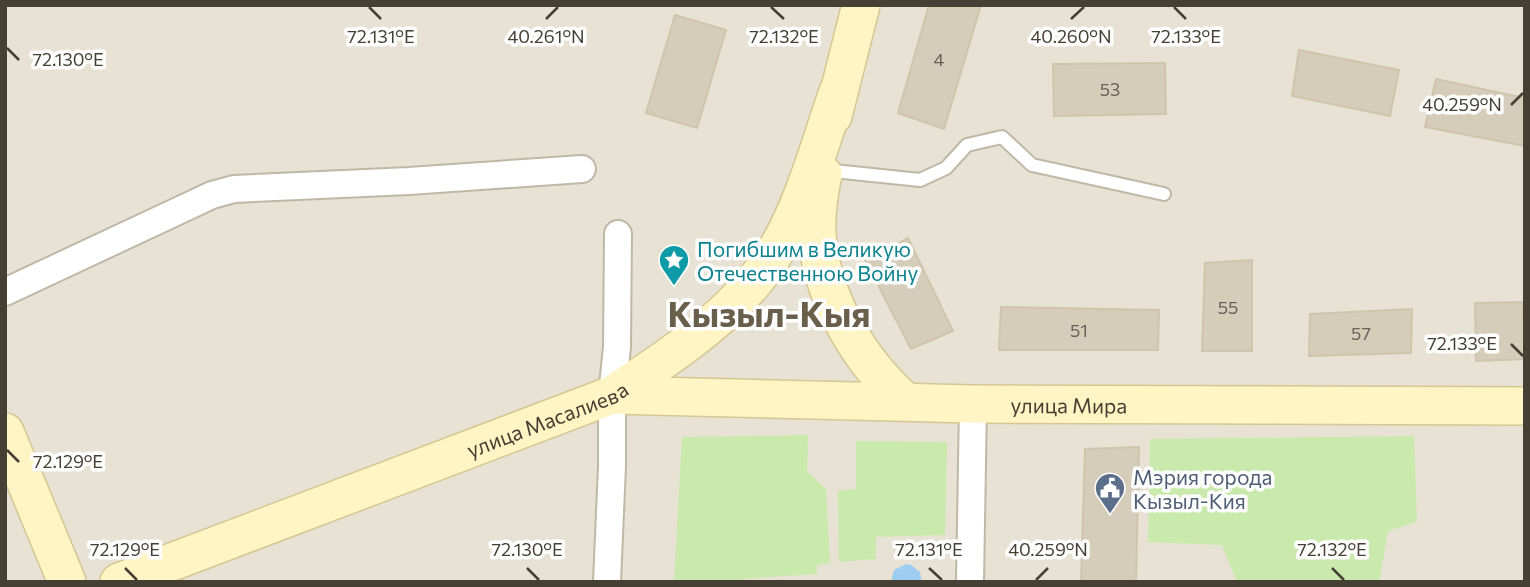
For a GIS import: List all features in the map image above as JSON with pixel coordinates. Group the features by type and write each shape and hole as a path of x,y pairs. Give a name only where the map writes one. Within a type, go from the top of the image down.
{"main road":[{"path":"861,5 838,92 818,202 817,234 830,293 844,321 878,376 905,401"},
{"name":"улица Масалиева","path":"119,582 612,395 661,362 710,324 758,277 784,234 803,192 838,92"},
{"name":"улица Мира","path":"612,395 972,404 1525,406"},
{"path":"5,432 67,582"}],"street":[{"path":"5,292 212,195 234,189 582,169"},
{"path":"607,582 612,395 617,346 618,234"},
{"path":"970,582 972,404"}],"lane":[{"path":"824,170 920,180 946,167 967,145 1002,137 1032,165 1164,194"}],"shaded area":[{"path":"5,5 1525,5 1525,582 5,582"}],"green space":[{"path":"808,435 807,471 826,489 830,563 817,565 817,574 740,579 739,582 674,582 682,437"},
{"path":"1414,436 1417,522 1388,531 1379,582 1237,582 1222,545 1148,542 1150,439"},
{"path":"856,441 947,442 945,535 876,537 876,559 839,562 838,491 856,489"}],"water":[{"path":"906,564 920,572 922,582 891,582 894,570"}],"building":[{"path":"929,5 981,5 944,129 898,113"},
{"path":"675,15 726,30 697,128 646,113"},
{"path":"1299,50 1399,70 1390,116 1292,96"},
{"path":"1165,63 1166,114 1054,116 1053,64"},
{"path":"1436,79 1525,98 1525,146 1425,127"},
{"path":"908,238 953,331 911,349 865,260"},
{"path":"1252,260 1252,351 1202,351 1205,263"},
{"path":"1523,302 1525,359 1476,361 1475,303"},
{"path":"1001,307 1159,310 1158,350 999,350"},
{"path":"1412,309 1411,353 1309,356 1310,314"},
{"name":"Мэрия города Кызыл-Кия","path":"1139,447 1136,582 1081,582 1085,449"}],"place":[{"name":"Погибшим в Великую Отечественною Войну","path":"674,287"},
{"name":"Мэрия города Кызыл-Кия","path":"1110,515"}],"district":[{"name":"Кызыл-Кыя","path":"769,312"}]}
